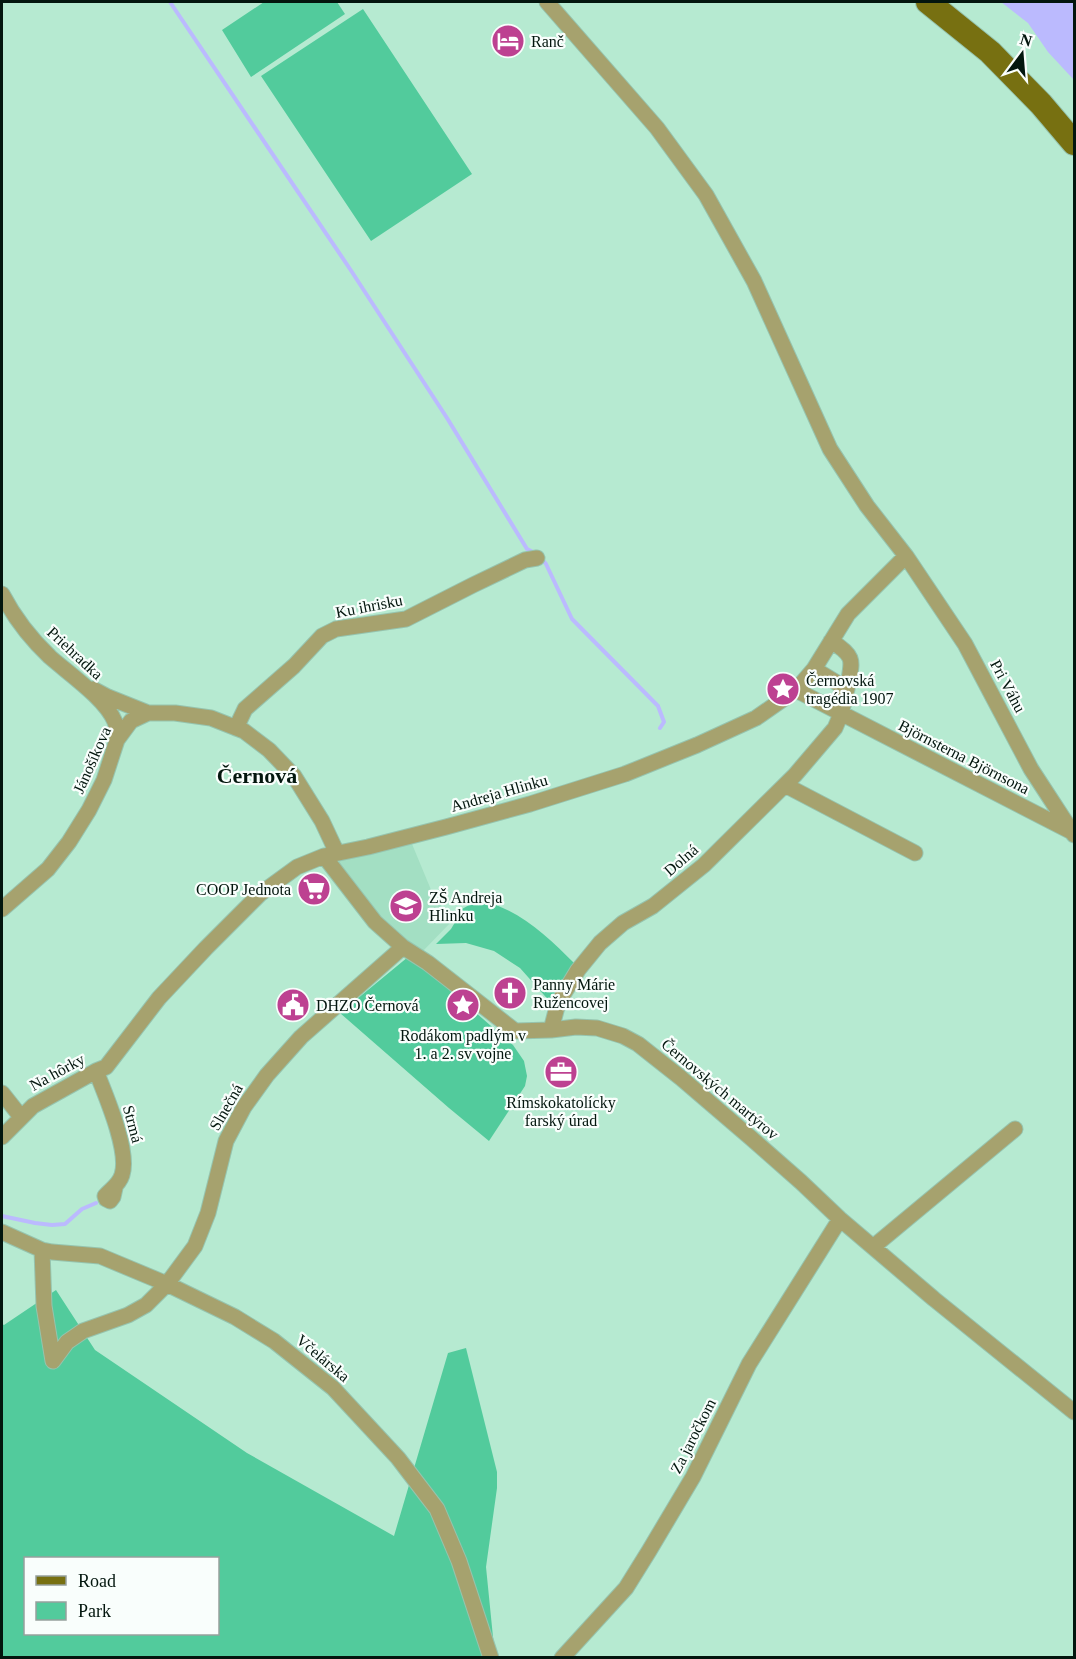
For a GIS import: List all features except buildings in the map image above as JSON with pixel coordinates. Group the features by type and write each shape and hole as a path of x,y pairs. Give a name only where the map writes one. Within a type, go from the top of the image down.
{"main road":[{"path":"928,2 990,52 1041,104 1074,143"}],"street":[{"name":"Pri Váhu","path":"546,2 657,128 706,195 754,281 830,449 867,506 906,556 965,644 1031,769 1072,833"},
{"name":"Andreja Hlinku","path":"101,1069 159,998 260,894 297,867 330,854 446,827 625,774 748,722 771,709 796,690 814,669 848,614 906,556"},
{"name":"Ku ihrisku","path":"236,728 245,709 294,666 322,636 336,629 406,619 525,560 537,558"},
{"name":"Priehradka","path":"2,594 18,622 49,656 102,703 115,722 117,741"},
{"name":"Dolná","path":"551,1030 558,1003 578,970 600,943 623,922 653,906 704,865 795,775 835,728 841,714 851,666 850,657 845,650 831,641"},
{"path":"814,669 847,689"},
{"path":"77,680 108,697 148,713 175,713 211,718 244,731 269,750 294,776 322,820 330,854"},
{"name":"Björnsterna Björnsona","path":"796,690 1072,833"},
{"name":"Jánošíkova","path":"2,909 48,869 69,842 104,780 117,741 131,721 148,713"},
{"path":"784,785 915,853"},
{"name":"Černovských martýrov","path":"330,854 375,922 403,947 428,963 515,1031 597,1028 623,1036 638,1044 681,1078 801,1182 840,1219 988,1344 1074,1412"},
{"name":"Slnečná","path":"42,1250 44,1306 53,1361 68,1342 83,1331 128,1315 146,1305 167,1284 195,1246 208,1213 226,1141 244,1107 267,1075 301,1037 403,947"},
{"name":"Na hôrky","path":"2,1137 33,1106 101,1069"},
{"name":"Strmá","path":"101,1069 118,1129 123,1158 123,1174 115,1188"},
{"path":"2,1094 21,1117"},
{"path":"873,1246 1015,1129"},
{"name":"Za jaročkom","path":"562,1658 626,1588 693,1477 749,1364 840,1219"},
{"name":"Včelárska","path":"2,1233 42,1250 100,1256 167,1284 235,1317 274,1341 333,1388 398,1458 437,1509 459,1561 491,1658"}],"shaded area":[{"name":"ZŠ Andreja Hlinku","path":"412,844 434,897 453,920 422,952 377,916 332,860"}],"green space":[{"path":"264,2 337,2 345,14 251,77 222,30"},
{"path":"363,9 472,174 371,241 261,76"},
{"path":"485,902 522,918 574,963 552,1004 520,968 494,951 466,943 436,944 451,929 457,919 453,914 471,904"},
{"path":"408,957 430,973 513,1045 524,1061 527,1076 525,1086 489,1141 340,1013"},
{"path":"56,1290 95,1350 247,1453 394,1536 448,1353 466,1348 497,1472 497,1488 486,1567 495,1657 2,1657 2,1324 4,1325"}],"water":[{"path":"1001,2 1074,2 1074,80 1048,52 1028,23"}],"waterway":[{"path":"170,2 350,269 447,418 527,549 535,553"},
{"path":"541,558 572,619 658,706 664,722 660,728"},
{"path":"2,1216 35,1223 65,1224 82,1209 96,1203"}],"place":[{"name":"Ranč","path":"508,41"},
{"name":"Černovská tragédia 1907","path":"783,689"},
{"name":"COOP Jednota","path":"314,889"},
{"name":"ZŠ Andreja Hlinku","path":"406,906"},
{"name":"Panny Márie Ružencovej","path":"510,993"},
{"name":"DHZO Černová","path":"293,1005"},
{"name":"Rodákom padlým v 1. a 2. sv vojne","path":"463,1005"},
{"name":"Rímskokatolícky farský úrad","path":"561,1072"}],"district":[{"name":"Černová","path":"257,775"}]}
